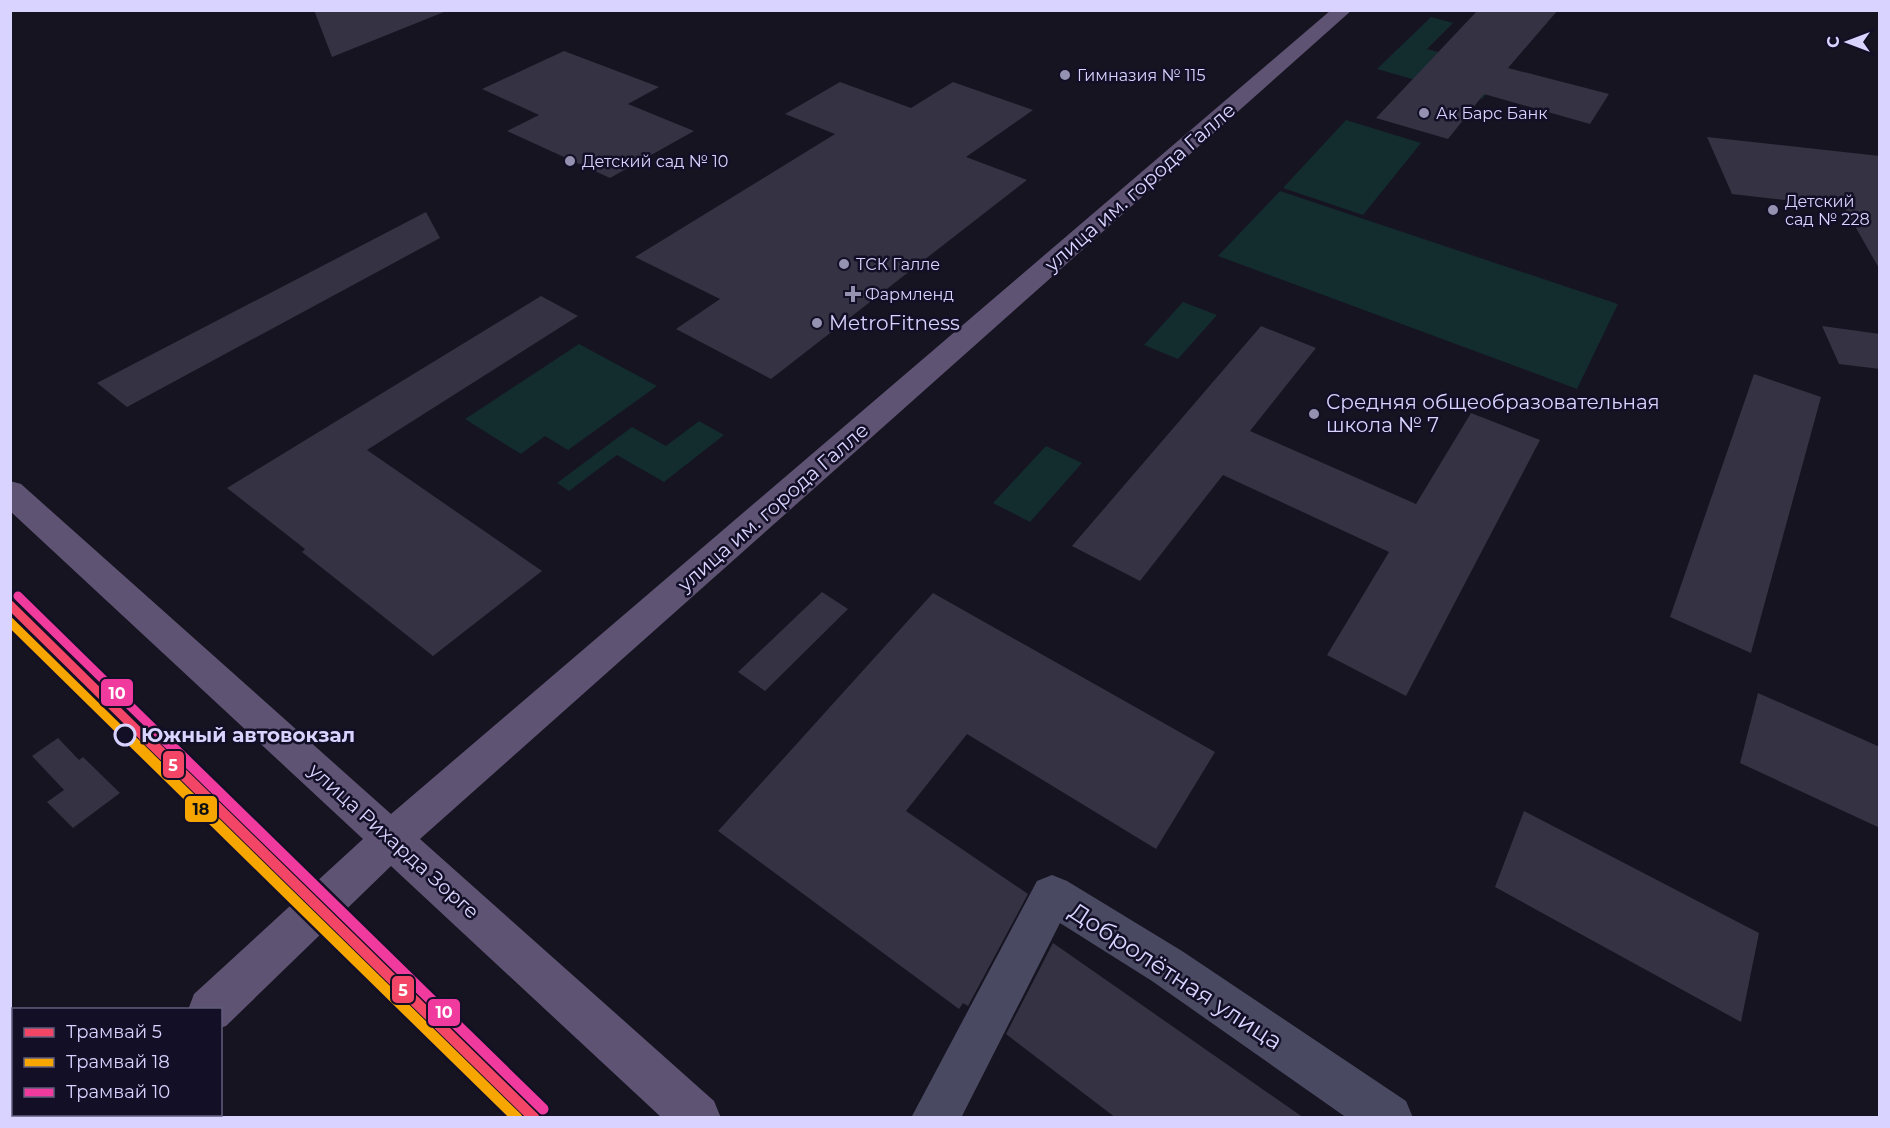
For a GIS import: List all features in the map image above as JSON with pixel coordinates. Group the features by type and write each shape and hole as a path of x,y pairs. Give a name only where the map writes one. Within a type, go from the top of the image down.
{"main road":[{"name":"улица им. города Галле","path":"212,1008 392,838 1343,10"},
{"name":"улица Рихарда Зорге","path":"10,492 697,1118"}],"street":[{"name":"Добролётная улица","path":"935,1118 1052,895 1167,966 1389,1118"}],"green space":[{"path":"1431,17 1453,23 1427,49 1507,71 1482,99 1377,69"},
{"path":"1346,120 1421,143 1363,215 1283,188"},
{"path":"1280,191 1618,304 1577,389 1218,256"},
{"path":"1183,302 1217,315 1178,359 1144,345"},
{"path":"579,344 657,386 568,450 545,436 521,454 465,419"},
{"path":"699,421 724,435 664,482 617,455 569,491 557,483 632,427 666,446"},
{"path":"1046,446 1082,463 1030,522 993,503"}],"building":[{"path":"314,10 444,10 444,12 332,57"},
{"path":"1478,10 1558,10 1508,68 1609,94 1590,124 1484,94 1448,139 1376,118"},
{"path":"564,51 659,87 628,104 694,131 610,178 507,131 539,115 482,89"},
{"path":"840,82 911,108 953,82 1033,110 966,157 1027,180 771,379 676,329 720,299 635,257 835,134 785,114"},
{"path":"1707,137 1880,156 1880,270 1844,207 1732,194"},
{"path":"426,212 440,238 127,407 97,383"},
{"path":"541,296 578,316 367,450 542,571 433,656 302,552 305,549 227,488"},
{"path":"1261,326 1316,348 1250,431 1416,504 1471,413 1540,440 1406,696 1327,655 1389,552 1223,475 1140,581 1072,546"},
{"path":"1822,326 1880,334 1880,369 1839,364"},
{"path":"1754,374 1821,397 1751,653 1670,617"},
{"path":"822,592 848,609 765,691 738,672"},
{"path":"933,593 1215,752 1156,849 967,734 906,811 1028,894 968,1006 963,1003 959,1009 718,831"},
{"path":"1758,693 1880,747 1880,828 1740,763"},
{"path":"58,738 79,760 83,757 120,793 73,828 47,802 64,790 32,756"},
{"path":"1524,811 1759,933 1741,1022 1495,887"},
{"path":"1053,943 1304,1118 1116,1118 1006,1034"}],"tram line":[{"name":"10","path":"18,596 543,1109"},
{"name":"5","path":"10,605 534,1118"},
{"name":"18","path":"10,622 517,1118"}],"place":[{"name":"Гимназия № 115","path":"1065,75"},
{"name":"Ак Барс Банк","path":"1424,113"},
{"name":"Детский сад № 10","path":"570,161"},
{"name":"Детский сад № 228","path":"1773,210"},
{"name":"ТСК Галле","path":"844,264"},
{"name":"Фармленд","path":"853,294"},
{"name":"MetroFitness","path":"817,323"},
{"name":"Средняя общеобразовательная школа № 7","path":"1314,414"},
{"name":"Южный автовокзал","path":"125,735"}]}
